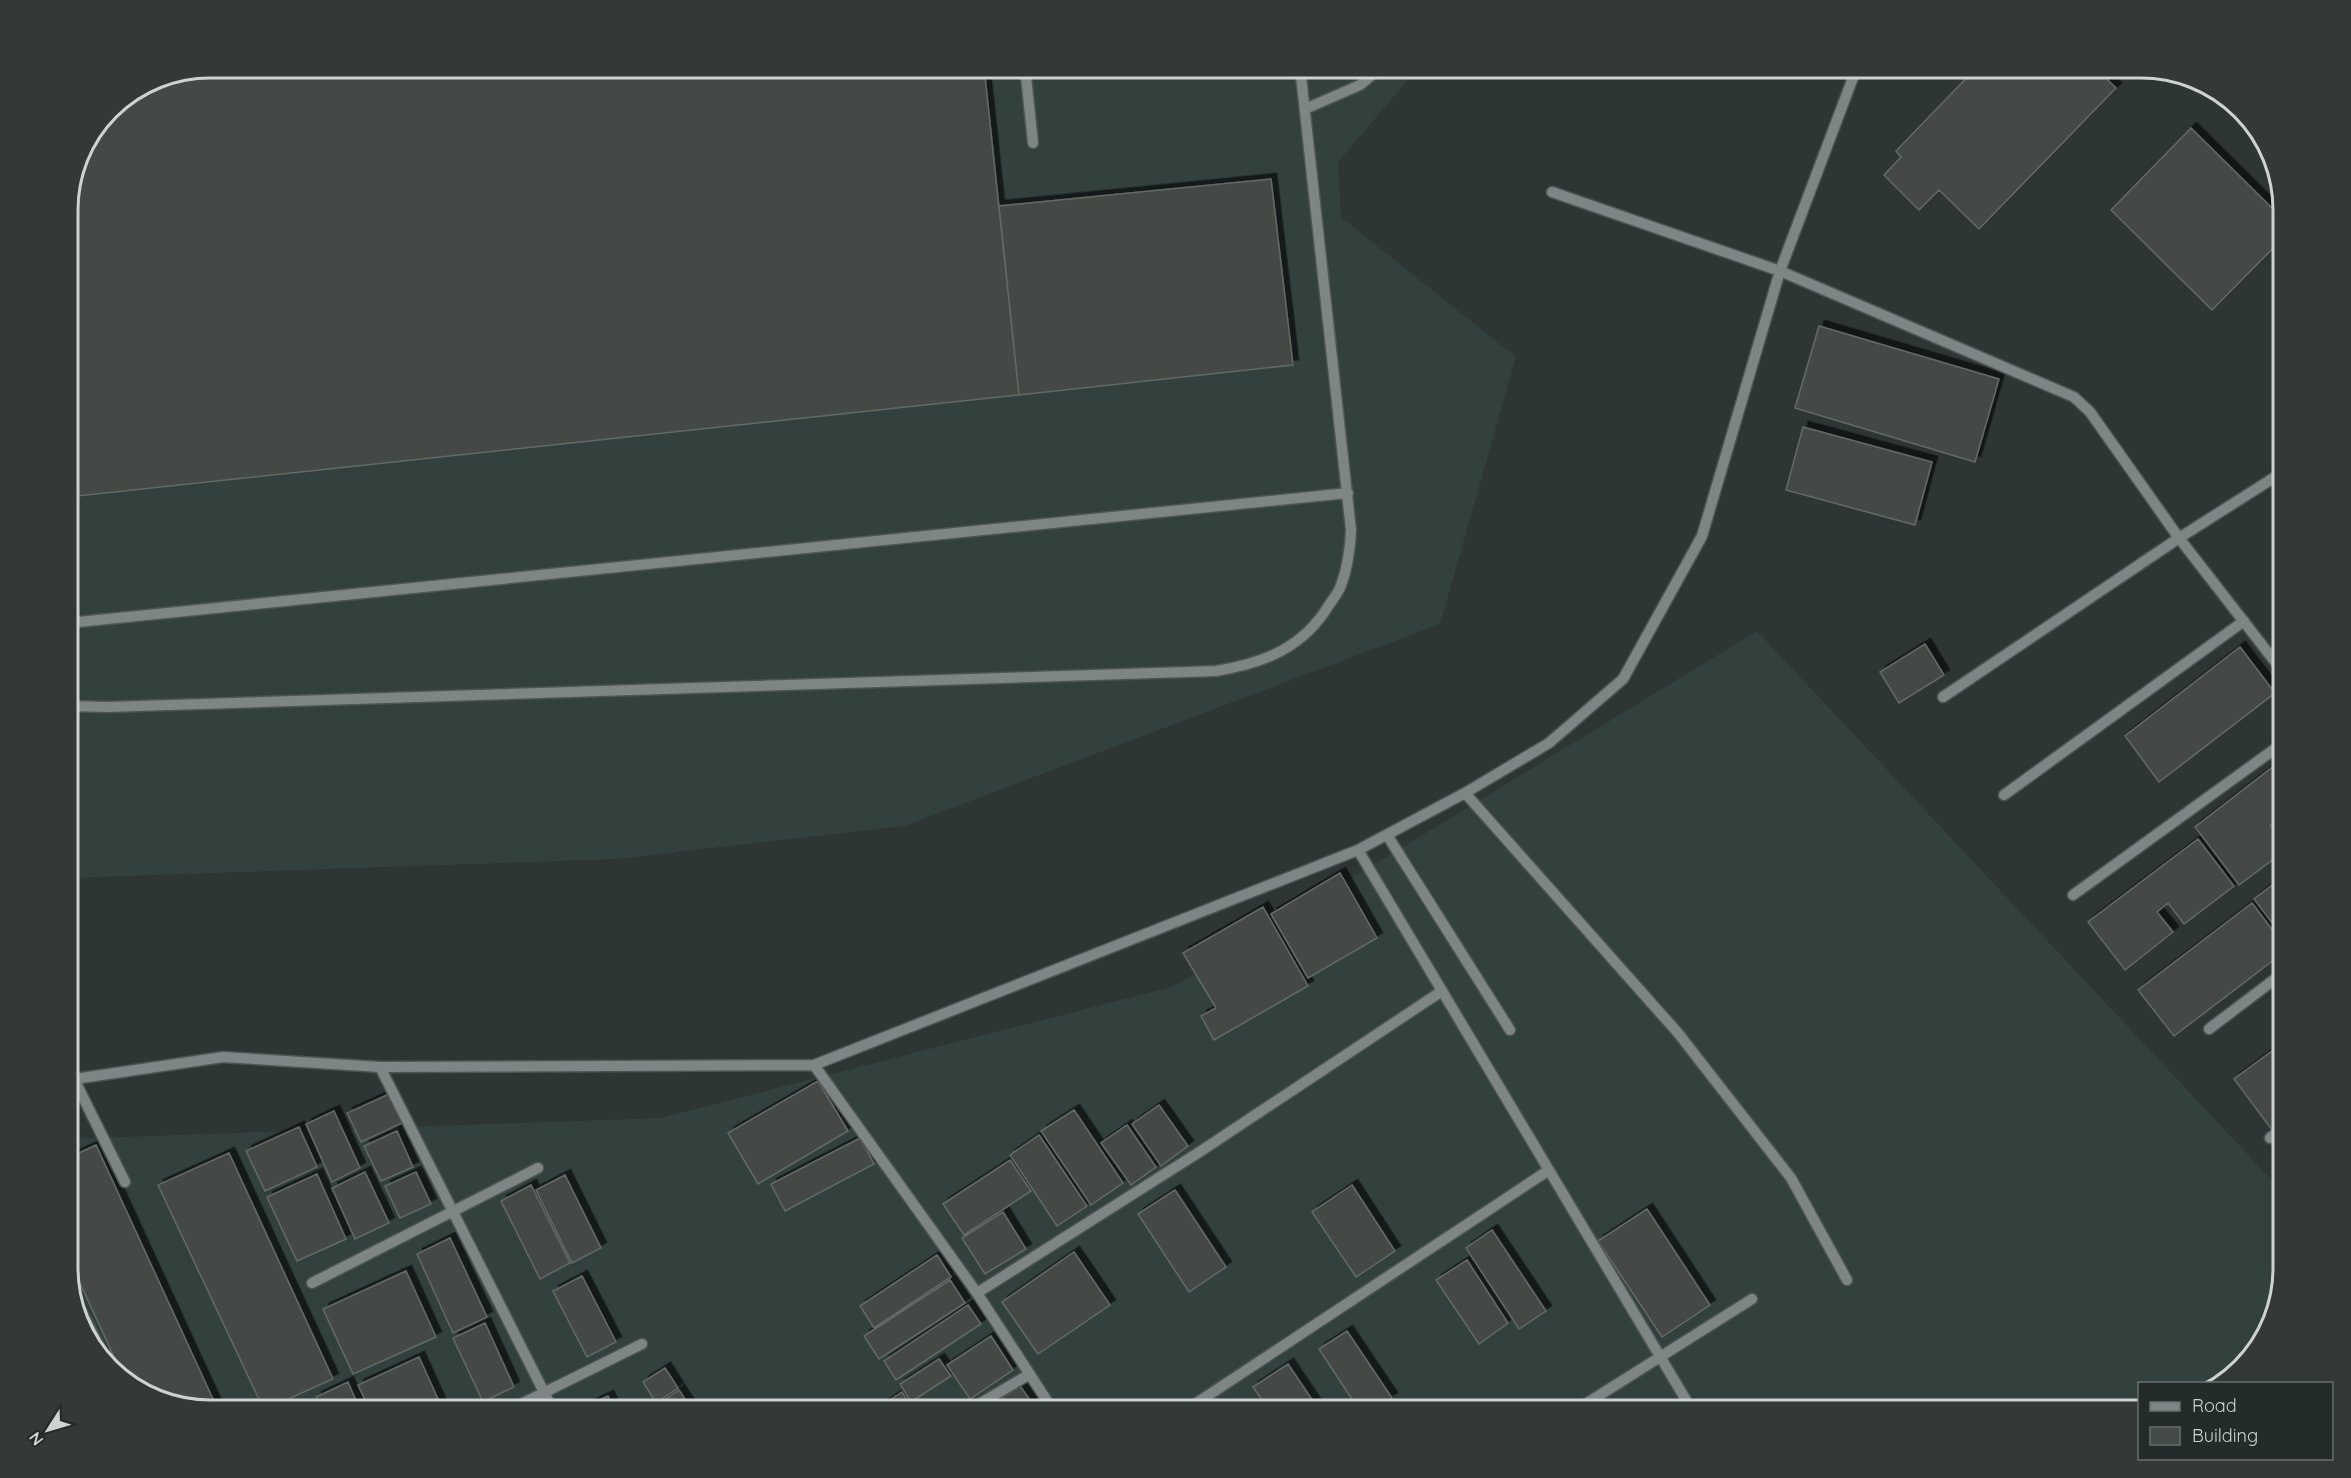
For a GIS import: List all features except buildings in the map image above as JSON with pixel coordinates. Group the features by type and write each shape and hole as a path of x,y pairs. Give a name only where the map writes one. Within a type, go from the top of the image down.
{"street":[{"path":"1026,78 1033,143"},
{"path":"78,706 119,707 1204,671 1247,666 1274,655 1300,640 1322,617 1341,586 1349,558 1351,530 1301,78"},
{"path":"1305,109 1360,85 1369,78"},
{"path":"78,1078 223,1056 380,1067 814,1065 1358,850 1465,793 1549,743 1623,679 1701,536 1780,271 1853,78"},
{"path":"1552,192 1780,271 2074,397 2090,412 2179,538 2273,659"},
{"path":"1943,697 2179,538 2273,478"},
{"path":"78,622 1348,493"},
{"path":"2004,795 2244,621"},
{"path":"2073,896 2273,750"},
{"path":"1465,793 1678,1033 1791,1178 1846,1280"},
{"path":"1388,835 1510,1030"},
{"path":"1358,850 1686,1400"},
{"path":"2209,1029 2273,981"},
{"path":"977,1293 1201,1151 1443,991"},
{"path":"814,1065 977,1293 1047,1400"},
{"path":"380,1067 548,1400"},
{"path":"78,1092 125,1182"},
{"path":"312,1283 538,1168"},
{"path":"1201,1400 1549,1170"},
{"path":"1592,1400 1752,1299"},
{"path":"528,1400 642,1344"},
{"path":"986,1400 1030,1374"}],"shaded area":[{"path":"210,78 1409,78 1338,162 1341,217 1516,357 1440,624 904,826 616,859 78,878 78,202 88,160 100,137 117,117 137,100 160,88 193,79"},
{"path":"1757,631 2273,1181 2273,1268 2268,1302 2263,1318 2246,1348 2221,1373 2207,1382 2138,1382 2138,1400 210,1400 176,1395 160,1390 137,1378 111,1355 100,1341 85,1310 78,1276 78,1139 661,1118 1175,986"}]}
